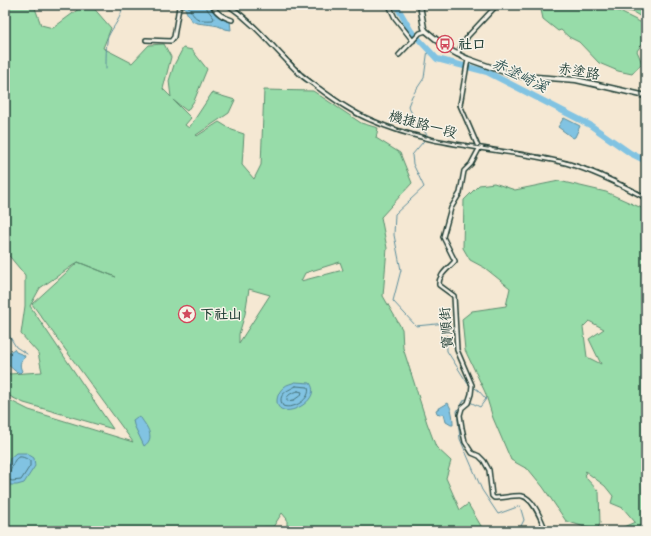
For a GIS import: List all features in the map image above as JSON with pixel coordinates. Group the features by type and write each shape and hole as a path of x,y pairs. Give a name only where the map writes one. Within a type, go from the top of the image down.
{"street":[{"path":"146,40 171,40 174,37 179,7 182,5"},
{"path":"212,5 222,16 232,20"},
{"name":"機捷路一段","path":"228,5 261,32 300,74 337,102 370,120 397,131 423,138 543,158 589,170 622,184 646,198"},
{"path":"389,5 395,18 414,40"},
{"path":"399,55 420,33 426,31 424,28 420,5"},
{"path":"457,54 468,36 497,5"},
{"name":"赤塗路","path":"426,31 448,49 468,61 510,74 576,80 646,96"},
{"path":"468,61 460,105 479,148"},
{"name":"寶順街","path":"479,148 471,164 464,170 460,193 447,218 443,237 455,261 441,276 439,281 439,285 454,296 457,350 472,385 468,403 462,408 460,416 465,442 472,453 484,460 489,470 492,496 494,498 526,497 536,508 546,531"}],"green space":[{"path":"5,5 34,5 41,25 53,28 84,5 91,5 111,28 103,48 132,63 149,45 164,44 171,57 163,89 171,97 169,81 174,65 183,48 192,50 207,69 194,101 187,111 173,100 191,118 185,125 189,128 212,93 235,100 229,113 196,135 197,136 219,122 232,130 244,134 242,165 254,179 261,165 264,90 313,91 361,123 378,128 376,138 400,153 412,183 381,217 387,248 383,296 402,329 403,348 436,447 451,461 446,478 460,510 468,504 484,531 287,531 287,519 282,513 273,527 264,527 262,531 5,531 5,398 29,410 133,442 32,304 78,262 40,288 30,306 113,429 24,403 5,394 5,361 9,374 42,372 38,353 21,334 25,306 25,275 5,251","holes":["340,262 343,270 301,281 305,273","249,289 270,295 239,343 239,334 245,314"]},
{"path":"540,5 646,5 646,20 633,12 614,9 646,25 646,38 637,51 642,63 632,74 618,71 599,63 579,42 569,37 561,30 558,31 543,19"},
{"path":"559,181 606,192 646,210 646,531 620,531 619,529 635,522 623,508 611,503 613,496 605,486 585,471 586,478 599,492 600,523 597,531 566,521 543,487 529,470 511,460 493,418 485,392 465,350 462,319 472,311 506,306 510,288 485,268 470,260 463,248 464,200 479,185 494,183 515,190","holes":["589,321 604,329 589,339 601,364 587,357 583,327"]}],"water":[{"path":"209,5 218,15 230,21 231,30 215,25 194,22 189,17 184,6"},
{"path":"564,118 580,126 575,137 573,138 558,127"},
{"path":"14,349 16,352 24,355 25,357 20,363 22,371 20,373 15,371 5,362 7,354"},
{"path":"295,382 310,383 313,390 311,397 306,403 299,407 291,410 284,410 279,407 277,401 278,395 285,386"},
{"path":"448,403 452,413 453,425 446,422 444,414 439,415 436,410"},
{"path":"137,417 141,418 146,425 150,436 148,443 144,446 134,425 133,420"},
{"path":"16,453 26,453 34,458 35,466 24,483 9,485 6,481 6,474 10,458"}],"waterway":[{"path":"106,69 106,47 108,37 119,18 123,5"},
{"name":"赤塗崎溪","path":"396,5 411,31 437,59 487,72 590,125 630,153 646,161"},
{"path":"428,49 424,78 412,96 408,106 416,121 428,136 412,155 413,164 424,187 395,214 394,235 401,270 393,301 416,326 446,323 447,351 468,384 478,390 486,399 480,407 470,402"},
{"path":"5,329 16,347 27,354"},
{"path":"467,400 465,399 457,411 460,439 482,490 498,514 520,506 524,520 520,528 510,531"}],"railway":[{"path":"231,5 257,26 299,69 313,81 342,102 372,119 394,128 436,139 566,161 607,175 646,195"}],"place":[{"name":"社口","path":"445,44"},
{"name":"下社山","path":"187,314"}]}
